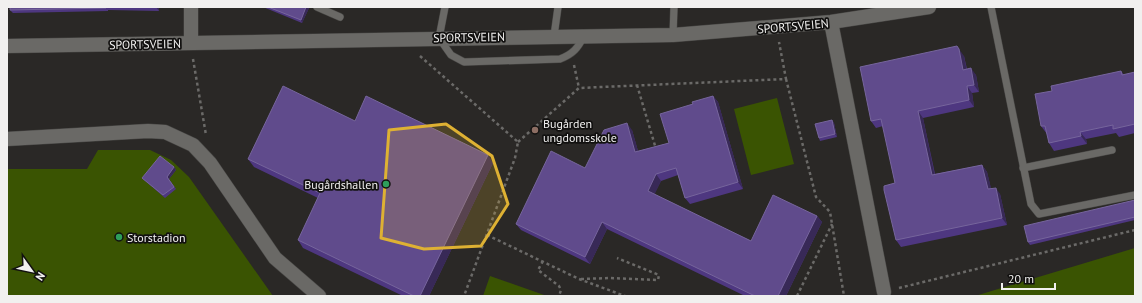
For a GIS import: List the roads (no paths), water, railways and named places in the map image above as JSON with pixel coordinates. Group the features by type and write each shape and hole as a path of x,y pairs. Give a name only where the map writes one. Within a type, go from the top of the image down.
{"street":[{"path":"191,7 191,43"},
{"name":"SPORTSVEIEN","path":"7,46 316,42 400,38 673,35 776,28 831,22 929,7"},
{"path":"831,22 884,292"},
{"path":"7,140 105,133 148,131 165,132 193,146 210,163 274,258 319,296"}],"lane":[{"path":"317,7 340,18"},
{"path":"444,7 439,38 451,55 464,62 560,59 572,55 584,36"},
{"path":"554,36 558,7"},
{"path":"673,35 674,7"},
{"path":"991,7 1031,204 1039,214 1135,195"},
{"path":"1023,168 1112,150"}],"place":[{"name":"Bugården ungdomsskole","path":"535,130"},
{"name":"Bugårdshallen","path":"386,184"},
{"name":"Storstadion","path":"119,237"}]}
